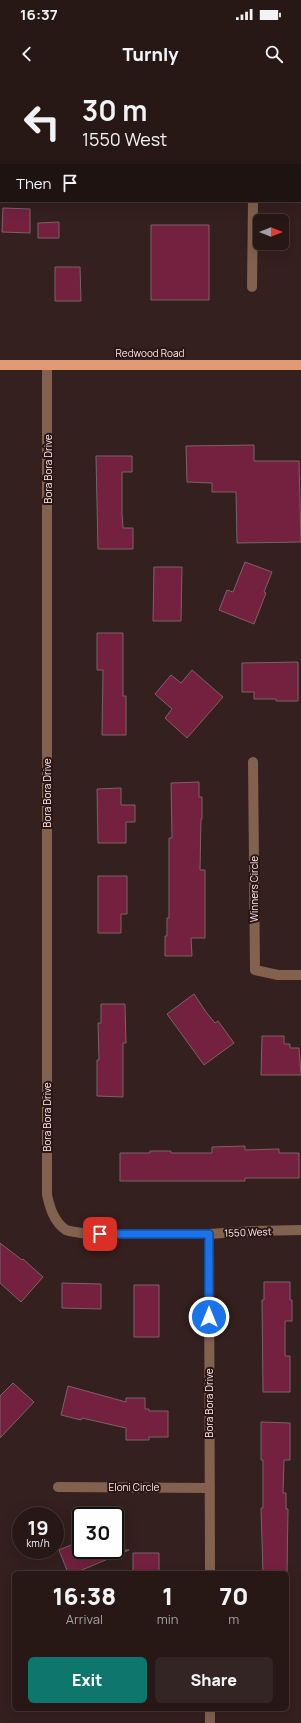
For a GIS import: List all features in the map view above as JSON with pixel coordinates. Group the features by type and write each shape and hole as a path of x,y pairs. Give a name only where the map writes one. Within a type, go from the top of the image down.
{"main road":[{"name":"Redwood Road","path":"0,365 301,365"}],"street":[{"path":"252,287 253,202"},
{"name":"Bora Bora Drive","path":"47,365 47,1195 50,1208 56,1219"},
{"name":"Winners Circle","path":"253,762 255,970 278,975 301,975"},
{"name":"1550 West","path":"56,1219 67,1230 85,1234 209,1234 301,1230"},
{"name":"Bora Bora Drive","path":"209,1234 210,1571"},
{"name":"Eloni Circle","path":"58,1487 210,1488"},
{"path":"210,1711 210,1723"}],"building":[{"path":"3,208 30,209 30,233 2,232"},
{"path":"59,222 59,238 38,238 38,223"},
{"path":"151,225 209,225 209,300 151,300"},
{"path":"55,267 80,267 81,301 55,301"},
{"path":"254,445 254,461 299,461 301,542 237,543 236,492 212,492 212,483 187,482 186,446"},
{"path":"96,456 132,456 132,472 122,472 122,513 123,528 133,528 133,549 98,549"},
{"path":"245,562 272,572 254,624 219,610 227,590 233,592"},
{"path":"154,567 182,567 181,621 153,621"},
{"path":"97,633 123,633 123,696 126,696 126,735 102,735 103,670 97,670"},
{"path":"298,662 298,701 254,699 254,692 242,692 242,663"},
{"path":"192,670 223,697 187,738 165,718 172,709 155,694 171,675 181,683"},
{"path":"199,782 199,797 202,797 200,870 205,870 205,938 191,938 192,956 165,956 165,936 167,936 167,918 169,918 169,838 172,838 171,783"},
{"path":"121,788 121,805 135,805 135,822 126,822 126,843 98,843 97,789"},
{"path":"98,876 127,876 127,914 121,914 121,933 98,933"},
{"path":"194,994 206,1012 215,1023 218,1021 234,1043 204,1065 167,1014"},
{"path":"101,1004 125,1004 126,1043 123,1043 123,1097 97,1096 97,1060 99,1060 98,1023 101,1023"},
{"path":"262,1036 284,1036 284,1044 290,1044 290,1048 299,1048 301,1075 261,1075"},
{"path":"245,1146 245,1150 279,1149 279,1153 299,1153 299,1178 245,1178 245,1181 120,1181 120,1153 171,1151 171,1153 212,1153 212,1147"},
{"path":"0,1243 22,1260 23,1259 43,1277 21,1302 0,1283"},
{"path":"264,1282 290,1282 292,1321 285,1321 285,1356 290,1356 290,1392 263,1392 262,1300 264,1300"},
{"path":"62,1283 101,1284 101,1309 62,1308"},
{"path":"134,1285 159,1285 159,1337 134,1337"},
{"path":"13,1383 34,1402 0,1438 0,1396"},
{"path":"68,1386 126,1402 126,1398 145,1398 145,1409 149,1409 149,1411 168,1411 168,1437 149,1437 149,1440 126,1440 126,1428 61,1415"},
{"path":"261,1422 290,1423 290,1460 284,1460 283,1493 286,1493 286,1509 288,1509 287,1571 263,1571 261,1508 263,1508 263,1460 261,1460"},
{"path":"72,1545 72,1559 108,1559 80,1571 67,1571 63,1559 64,1559 64,1548"},
{"path":"133,1553 159,1553 159,1571 133,1571"}],"route":[{"path":"100,1234 209,1234 209,1317"}]}
